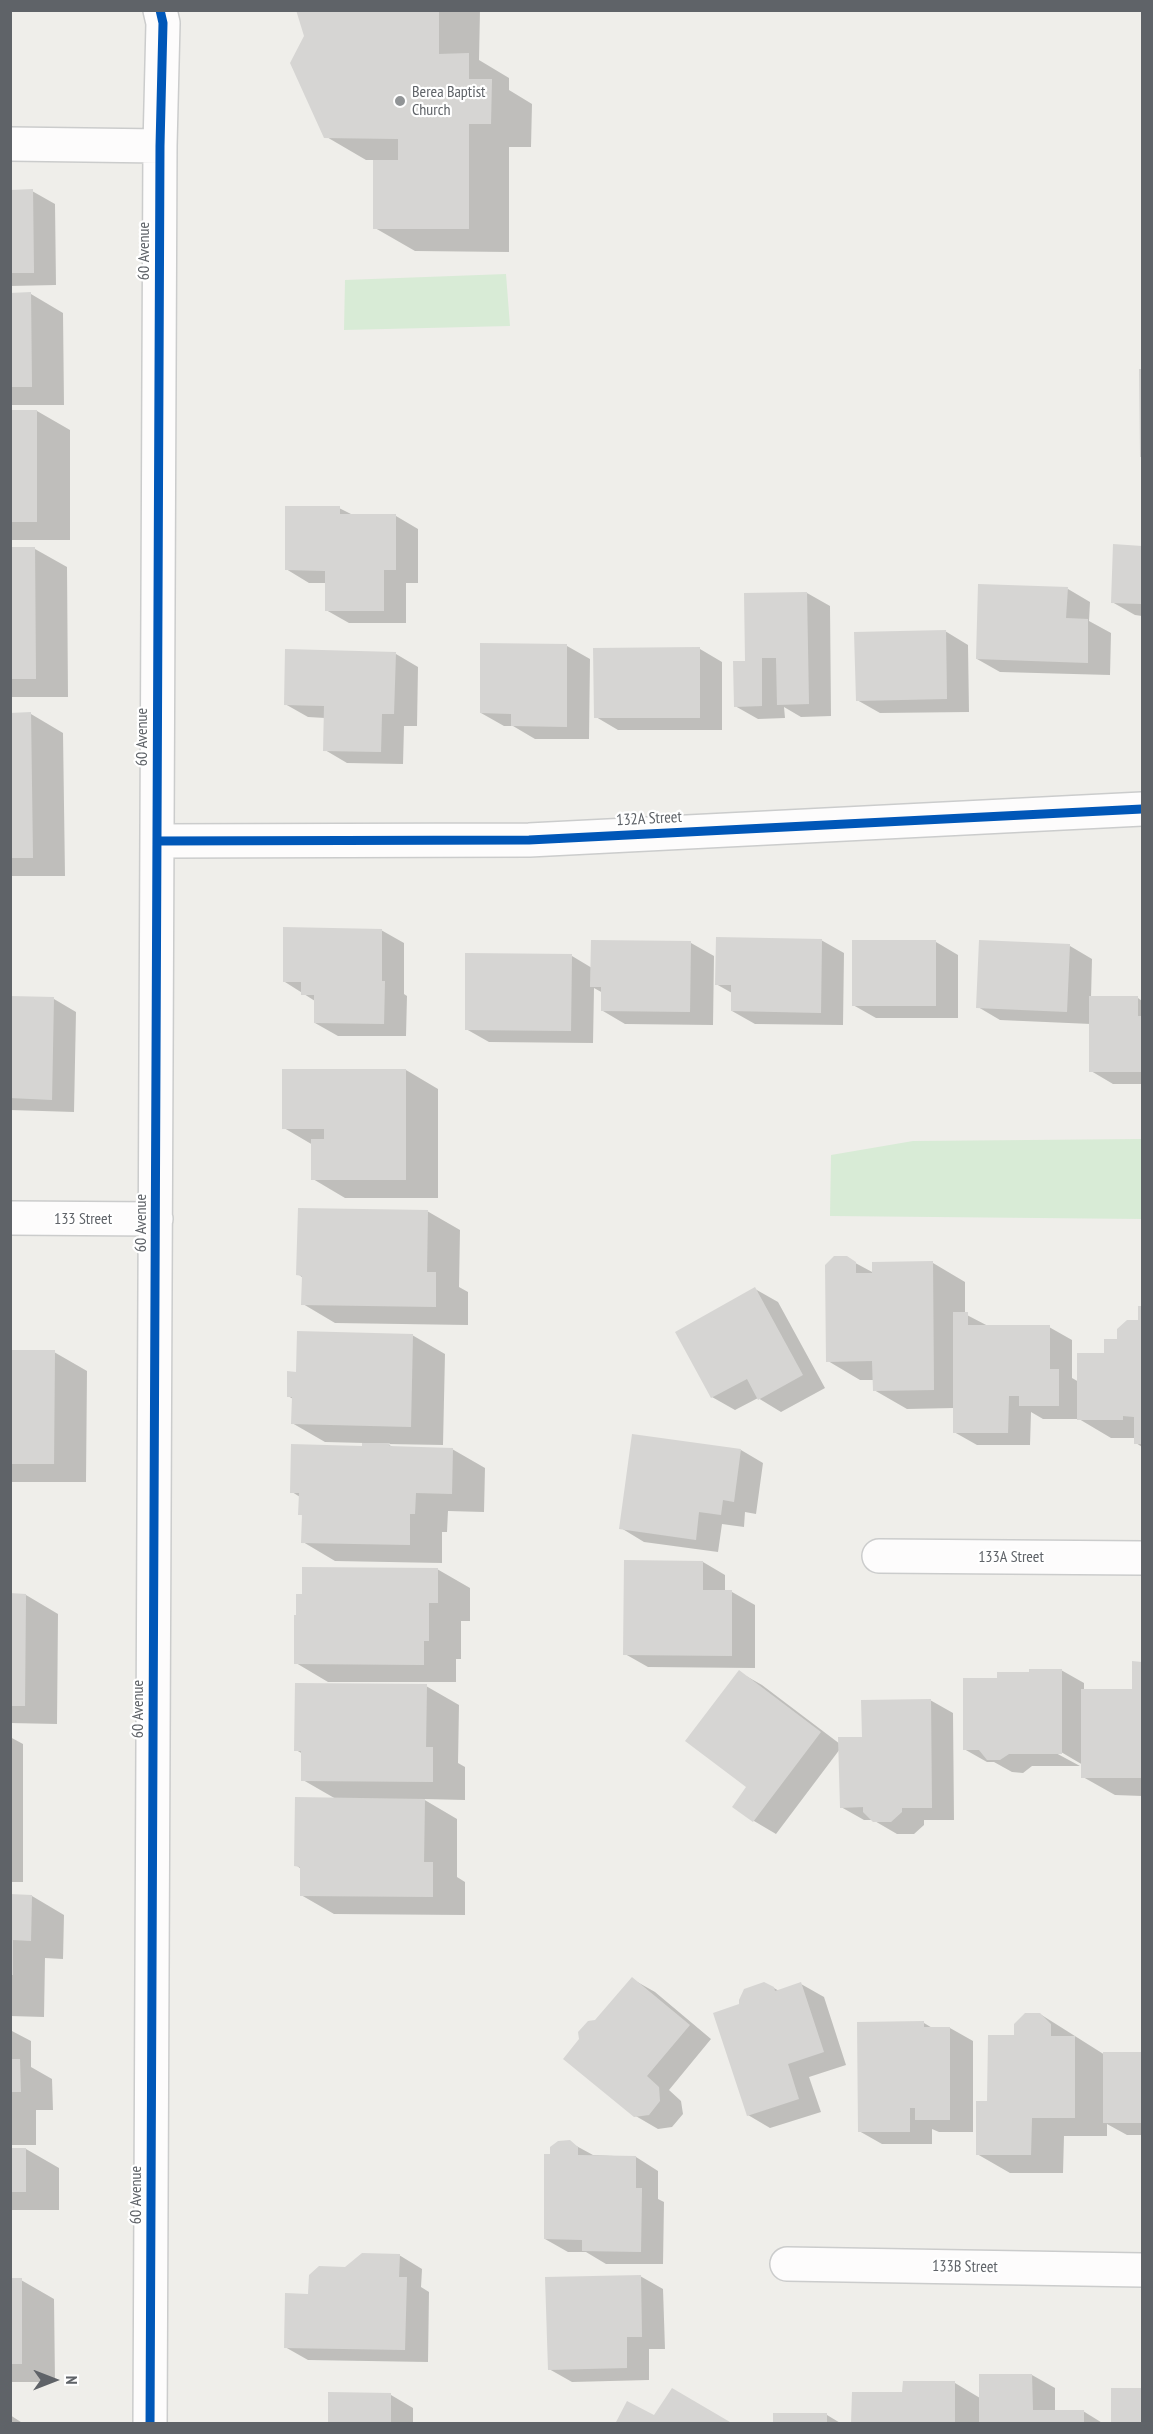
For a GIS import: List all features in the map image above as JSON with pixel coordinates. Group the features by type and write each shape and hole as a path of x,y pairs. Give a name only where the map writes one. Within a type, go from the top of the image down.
{"street":[{"name":"60 Avenue","path":"150,2424 160,146 163,15"},
{"path":"10,144 160,146"},
{"name":"132A Street","path":"157,842 529,840 1143,809"},
{"name":"133 Street","path":"10,1218 156,1219"},
{"name":"133A Street","path":"879,1556 1143,1558"},
{"name":"133B Street","path":"787,2264 1143,2270"}],"green space":[{"path":"506,274 510,326 344,330 345,280"},
{"path":"1142,1139 1142,1219 830,1216 831,1155 913,1141"}],"building":[{"name":"Berea Baptist Church","path":"296,10 439,10 439,54 469,53 469,79 492,79 491,124 469,124 469,229 373,229 373,160 398,160 398,139 324,138 290,63 304,36"},
{"path":"33,189 34,273 10,273 10,190"},
{"path":"31,292 32,387 10,387 10,293"},
{"path":"1139,369 1142,369 1142,457 1140,457"},
{"path":"10,410 37,410 37,522 10,522"},
{"path":"285,506 340,506 340,514 396,514 396,570 384,570 384,611 325,611 325,571 285,570"},
{"path":"1113,544 1142,546 1142,604 1111,603"},
{"path":"10,547 35,547 36,679 10,679"},
{"path":"978,584 1068,587 1066,618 1088,619 1088,663 976,659"},
{"path":"807,592 809,704 777,705 776,658 762,658 762,706 734,707 733,661 745,661 744,593"},
{"path":"946,630 947,699 856,701 854,632"},
{"path":"480,643 567,644 567,727 511,726 511,714 480,713"},
{"path":"700,647 700,718 594,718 593,648"},
{"path":"285,649 396,652 394,714 382,714 381,752 323,751 324,706 284,705"},
{"path":"31,712 33,858 10,858 10,713"},
{"path":"283,927 382,929 382,981 385,981 384,1024 314,1023 314,995 301,995 301,982 283,982"},
{"path":"716,937 822,939 821,1013 731,1011 731,985 715,985"},
{"path":"591,940 691,941 690,1012 601,1011 601,987 590,987"},
{"path":"852,940 936,940 936,1006 852,1006"},
{"path":"979,940 1070,944 1067,1012 976,1008"},
{"path":"465,953 572,954 571,1031 465,1030"},
{"path":"10,996 54,997 52,1100 10,1098"},
{"path":"1089,996 1138,996 1138,1016 1142,1016 1142,1072 1089,1072"},
{"path":"282,1069 406,1069 406,1180 311,1180 311,1139 324,1139 324,1129 282,1129"},
{"path":"298,1208 428,1210 427,1272 436,1272 436,1307 301,1305 302,1276 296,1275"},
{"path":"834,1256 847,1256 856,1262 856,1273 872,1273 872,1262 933,1261 934,1390 873,1391 872,1361 826,1362 825,1265"},
{"path":"755,1287 803,1375 758,1400 747,1379 711,1398 675,1332"},
{"path":"1138,1306 1142,1306 1142,1444 1134,1444 1134,1417 1123,1416 1123,1420 1077,1420 1077,1353 1104,1353 1104,1339 1117,1339 1117,1329 1127,1320 1138,1320"},
{"path":"953,1312 968,1312 968,1325 1050,1325 1050,1369 1059,1369 1059,1406 1019,1406 1019,1396 1009,1396 1008,1433 953,1433"},
{"path":"297,1331 413,1334 411,1427 291,1424 292,1397 287,1397 287,1371 296,1372"},
{"path":"10,1350 55,1350 54,1464 10,1464"},
{"path":"632,1434 741,1449 734,1502 723,1500 721,1515 699,1512 696,1540 619,1529"},
{"path":"362,1443 453,1448 452,1494 416,1493 415,1514 410,1514 410,1545 301,1543 302,1515 298,1515 299,1493 290,1493 291,1444 362,1446"},
{"path":"624,1560 703,1561 703,1590 732,1590 732,1656 623,1655"},
{"path":"302,1567 438,1568 438,1603 429,1603 429,1641 424,1641 424,1665 294,1664 294,1615 296,1615 296,1594 302,1594"},
{"path":"10,1593 26,1594 25,1706 10,1706"},
{"path":"1132,1661 1142,1662 1142,1778 1081,1778 1081,1689 1132,1689"},
{"path":"1029,1669 1062,1669 1062,1754 1009,1754 1000,1760 987,1760 979,1750 963,1750 963,1678 997,1678 997,1672 1029,1672"},
{"path":"739,1670 821,1732 753,1822 732,1807 746,1787 685,1741"},
{"path":"295,1683 427,1684 426,1747 433,1747 433,1782 301,1781 301,1751 294,1751"},
{"path":"931,1699 932,1808 902,1808 902,1812 891,1822 873,1822 863,1812 863,1807 840,1808 838,1737 862,1737 861,1700"},
{"path":"295,1797 425,1799 424,1862 433,1862 433,1897 300,1896 300,1867 294,1866"},
{"path":"10,1894 32,1895 31,1941 13,1940 13,1975 10,1975"},
{"path":"632,1977 690,2025 647,2076 659,2087 660,2101 649,2115 634,2117 563,2059 579,2039 578,2032 588,2021 595,2020"},
{"path":"764,1982 774,1987 775,1991 801,1982 824,2052 788,2064 799,2099 747,2116 713,2013 739,2004 744,1989"},
{"path":"1025,2013 1040,2013 1051,2024 1051,2036 1075,2036 1075,2118 1032,2118 1031,2155 976,2155 976,2101 987,2101 988,2035 1014,2035 1014,2024"},
{"path":"924,2021 924,2027 950,2027 950,2120 915,2120 915,2108 910,2108 910,2132 858,2132 857,2022"},
{"path":"1103,2052 1142,2052 1142,2123 1103,2123"},
{"path":"10,2059 20,2059 21,2092 10,2092"},
{"path":"570,2140 578,2147 578,2155 636,2156 636,2188 642,2188 641,2252 582,2251 582,2240 544,2239 544,2154 550,2154 550,2147 558,2141"},
{"path":"10,2148 26,2148 26,2192 10,2192"},
{"path":"362,2253 400,2254 399,2277 407,2277 405,2350 284,2348 285,2293 308,2294 309,2275 319,2266 345,2267"},
{"path":"641,2275 642,2337 627,2337 627,2368 548,2370 545,2277"},
{"path":"10,2278 22,2278 22,2364 10,2364"},
{"path":"979,2374 1032,2374 1033,2410 1084,2410 1084,2424 979,2424"},
{"path":"903,2381 955,2381 955,2424 851,2424 852,2392 902,2392"},
{"path":"672,2388 730,2422 615,2424 627,2401 654,2415"},
{"path":"1111,2388 1142,2388 1142,2424 1111,2424"},
{"path":"328,2392 391,2393 391,2424 328,2424"},
{"path":"773,2413 827,2413 827,2424 773,2424"}],"cycle path":[{"path":"150,2424 160,146 163,23 160,10"},
{"path":"157,841 529,840 1142,809"}],"place":[{"name":"Berea Baptist Church","path":"400,101"}]}
